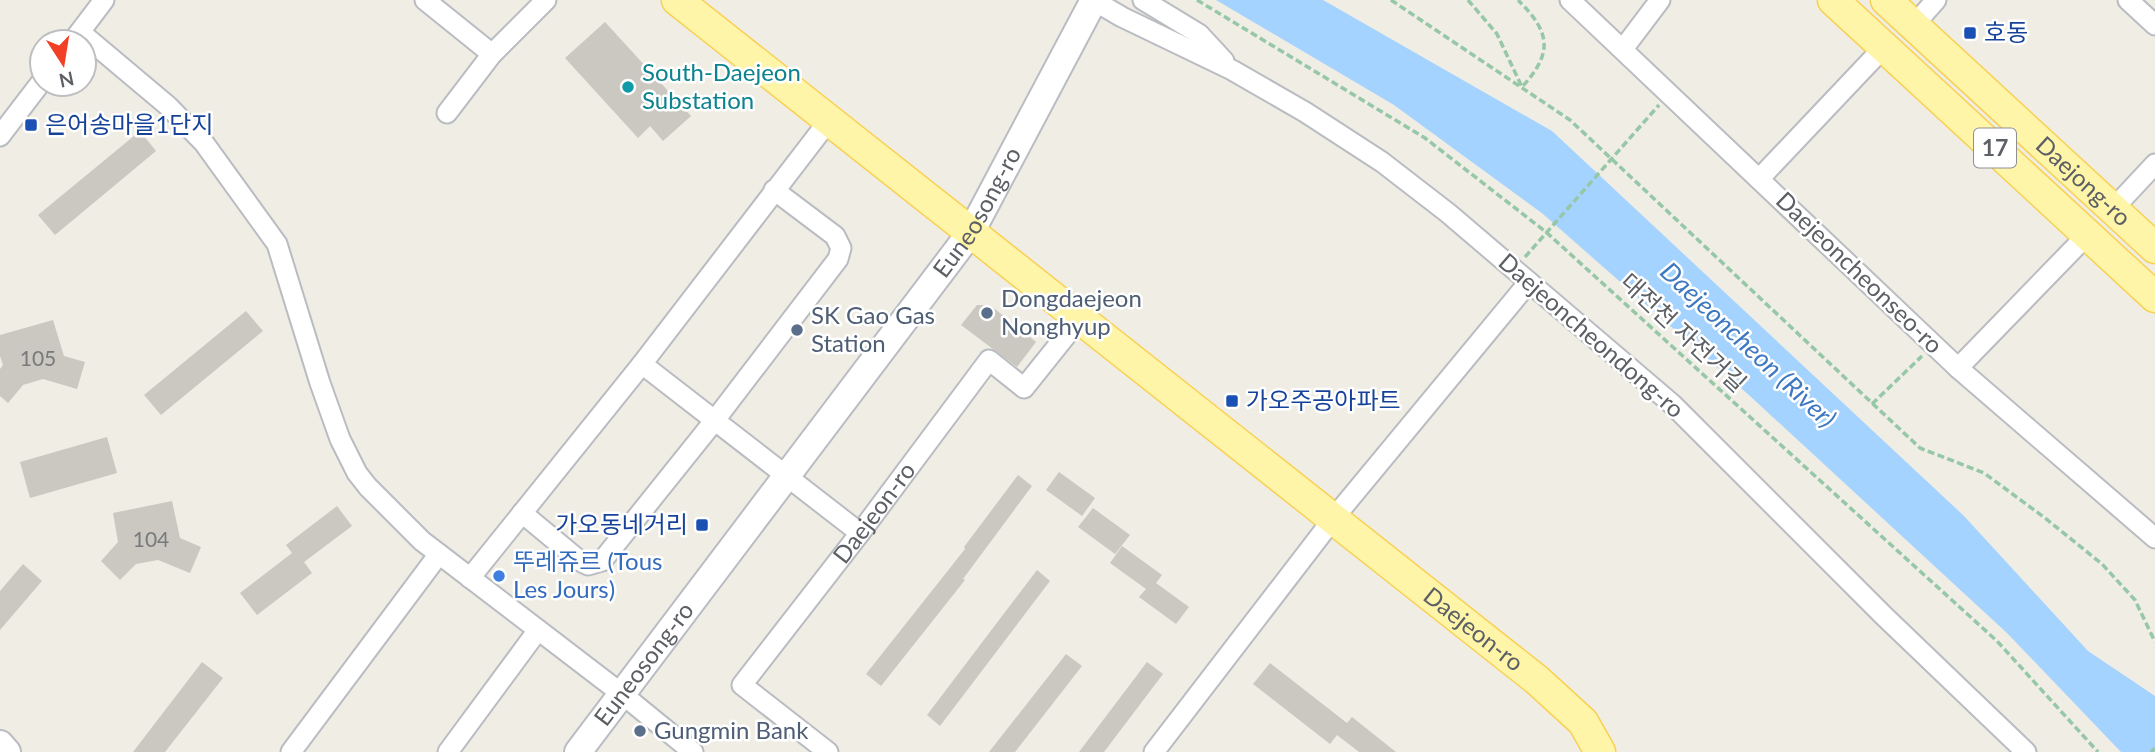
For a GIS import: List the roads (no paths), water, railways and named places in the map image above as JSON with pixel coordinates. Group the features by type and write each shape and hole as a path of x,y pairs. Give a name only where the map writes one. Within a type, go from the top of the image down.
{"main road":[{"name":"Daejeon-ro","path":"677,0 1537,680 1583,722 1600,752"},
{"name":"Euneosong-ro","path":"578,752 971,232 1094,0"},
{"name":"Daejong-ro","path":"1833,0 2155,296"},
{"name":"Daejong-ro","path":"1886,0 2155,248"},
{"path":"0,744 7,752"}],"street":[{"path":"83,28 104,0"},
{"path":"425,0 492,54"},
{"path":"447,113 492,54 546,0"},
{"name":"Daejeoncheondong-ro","path":"1094,0 1122,17 1232,70 1305,112 1382,163 1448,213 1672,404 1884,616 2026,752"},
{"path":"1143,0 1199,34 1232,70"},
{"name":"Daejeoncheonseo-ro","path":"1570,0 1958,368 2155,538"},
{"path":"1623,49 1660,0"},
{"path":"1914,25 1936,0"},
{"path":"2127,0 2155,24"},
{"path":"1759,179 1885,46"},
{"path":"98,54 168,106 204,143 277,244 320,383 340,439 357,473 422,541 622,694 693,752"},
{"path":"0,136 29,98"},
{"path":"470,578 642,364 830,119"},
{"path":"2112,210 2155,164"},
{"path":"522,513 580,561 588,565 602,561 715,420 838,259 841,248 835,236 774,190"},
{"name":"Daejong-ro","path":"1958,368 2088,234"},
{"path":"1154,752 1333,519 1529,282"},
{"name":"Daejeon-ro","path":"828,752 742,685 989,360 1024,387 1080,318"},
{"path":"642,364 860,533"},
{"path":"291,752 439,554"},
{"path":"448,752 538,630"}],"water":[{"name":"Daejeoncheon (River)","path":"1216,0 1323,0 1552,131 1964,516 2088,651 2155,696 2155,752 2121,752 2007,633 1750,396 1543,214 1394,105"}],"place":[{"name":"호동","path":"1970,33"},
{"name":"South-Daejeon Substation","path":"628,87"},
{"name":"은어송마을1단지","path":"31,125"},
{"name":"Dongdaejeon Nonghyup","path":"987,313"},
{"name":"SK Gao Gas Station","path":"797,330"},
{"name":"가오주공아파트","path":"1232,401"},
{"name":"가오동네거리","path":"702,525"},
{"name":"뚜레쥬르 (Tous Les Jours)","path":"499,576"},
{"name":"Gungmin Bank","path":"640,731"}]}
